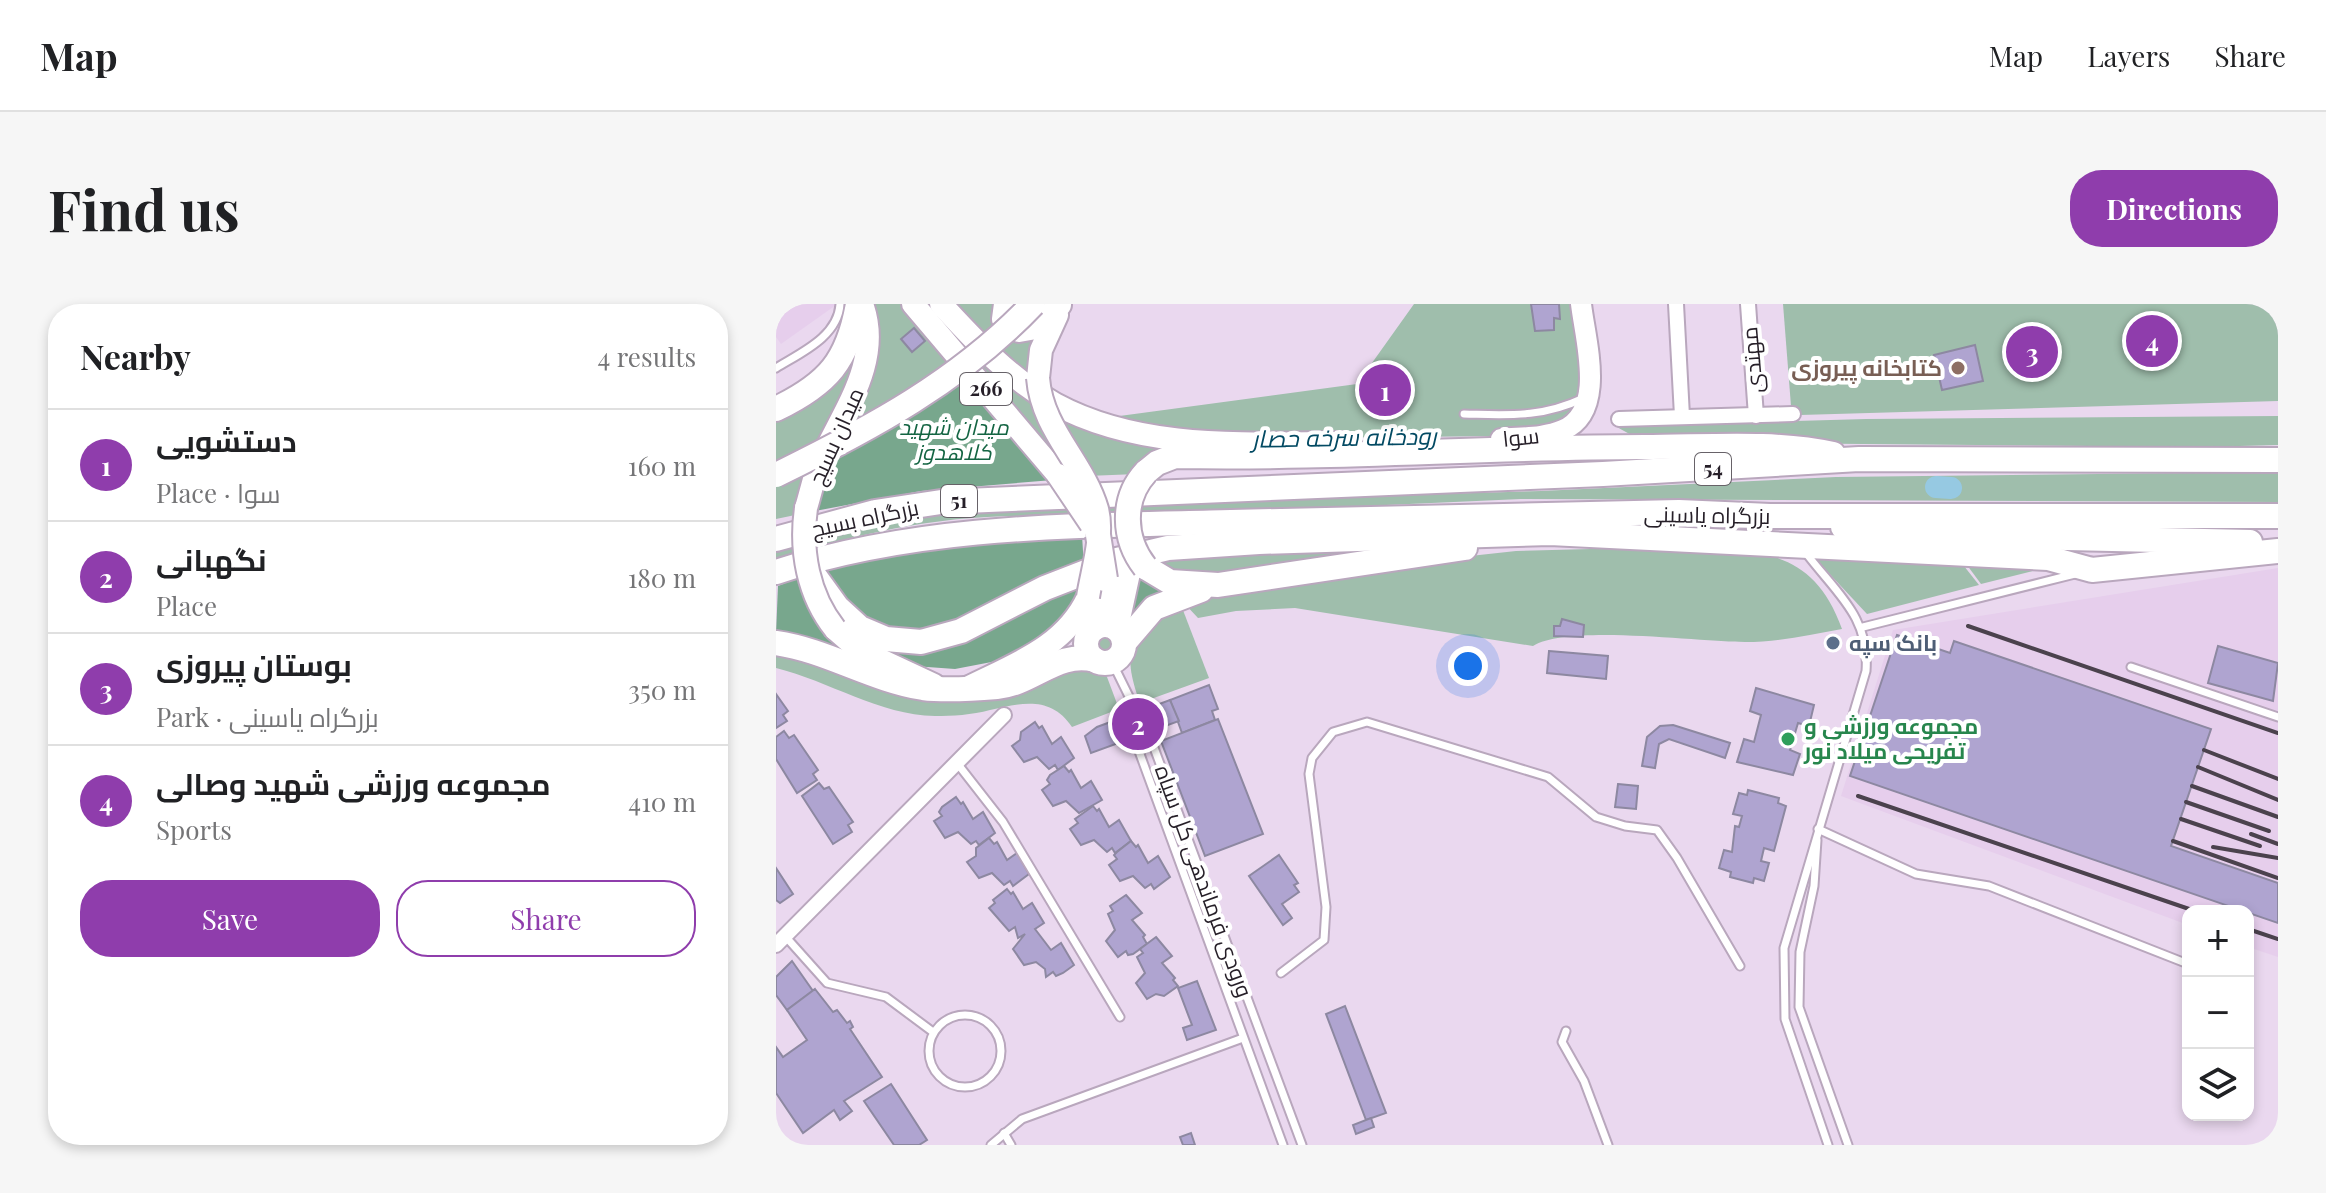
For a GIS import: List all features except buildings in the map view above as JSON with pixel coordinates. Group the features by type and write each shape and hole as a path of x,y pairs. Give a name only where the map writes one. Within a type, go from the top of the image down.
{"highway":[{"path":"776,409 799,398 832,372 849,342 860,304"},
{"path":"776,475 903,410 964,366 1033,304"},
{"path":"1108,644 1133,532 1132,495 1175,456 1305,458 1428,450 1798,446 1859,459"},
{"name":"بزرگراه یاسینی","path":"1147,482 1603,474 1859,459 2278,460"},
{"name":"بزرگراه بسیج","path":"776,539 875,512 941,502 1147,482"},
{"name":"بزرگراه یاسینی","path":"1133,532 1679,512 1770,516 2278,516"},
{"path":"1770,516 1891,534 2239,540 2278,544"},
{"name":"بزرگراه بسیج","path":"776,571 829,555 942,534 1133,532"},
{"path":"807,566 837,607 860,628 886,639 921,642 961,631 1045,588 1117,560 1168,548 1259,542 1550,533 1802,549 2048,558 2092,570 2278,551"},
{"path":"776,643 903,683 942,689 999,687 1024,680 1108,644 1154,608 1218,585 1550,533"},
{"path":"1098,535 1126,573 1170,582 1218,585"},
{"path":"776,546 776,571"}],"main road":[{"name":"میدان بسیج","path":"860,304 868,330 862,375 821,460 806,508 804,535 807,566 813,592 835,629 859,650 942,689"},
{"name":"266","path":"913,304 1058,475 1098,535"},
{"path":"941,304 991,357 1026,385 1056,404 1105,424 1176,440 1372,443 1428,450"},
{"path":"1005,304 1003,319 1019,331 1036,328 1060,304"},
{"path":"969,687 1058,639 1081,613 1088,597 1098,535 1097,510 1047,418 1038,378 1041,350 1060,304"},
{"path":"1581,304 1590,392"},
{"name":"سوا","path":"1428,450 1560,432 1576,421 1590,392 1595,393 1599,389 1592,304"}],"street":[{"path":"1676,304 1682,416"},
{"name":"مهتدی","path":"1748,304 1756,416"},
{"path":"1619,419 1793,414"},
{"path":"781,941 1004,715"}],"lane":[{"path":"776,368 816,343 831,329 840,304"},
{"path":"1464,414 1531,415 1556,411 1590,392"},
{"path":"1802,549 1863,627 1868,646 1866,671 1784,948 1782,994 1785,1019 1828,1145"},
{"path":"1863,627 2092,570"},
{"path":"1108,644 1129,702"},
{"path":"2131,667 2278,717"},
{"name":"ورودی فرماندهی کل سپاه","path":"1129,702 1129,724 1283,1145"},
{"name":"ورودی فرماندهی کل سپاه","path":"1129,702 1140,714 1153,745 1302,1145"},
{"path":"1281,973 1324,940 1326,907 1309,774 1312,758 1333,732 1367,722 1548,777 1596,817 1625,826 1657,830 1677,858 1740,966"},
{"path":"957,763 1003,822 1120,1017"},
{"path":"1818,829 1916,874 1989,886 2182,962"},
{"path":"1818,829 1814,886 1800,952 1799,1007 1848,1145"},
{"path":"781,941 827,983 886,997 933,1032"},
{"path":"952,1016 977,1016 988,1022 1001,1044 997,1069 980,1084 957,1087 946,1082 931,1065 928,1054 933,1032 952,1016"},
{"path":"1566,1031 1562,1042 1584,1081 1608,1145"},
{"path":"991,1145 1022,1119 1243,1038"},
{"path":"1004,1133 1011,1145"}],"shaded area":[{"path":"776,304 836,305 781,344 776,337"},
{"path":"2278,568 2278,957 2254,949 2254,905 2182,905 2182,923 1841,796 1893,630"}],"green space":[{"path":"871,304 907,304 957,365 839,438"},
{"path":"951,304 999,304 999,323 986,342"},
{"path":"1414,304 1573,304 1581,394 1568,423 1504,436 1307,438 1192,434 1112,417 1357,384"},
{"path":"1783,304 2278,304 2278,401 1800,415 1791,406"},
{"path":"1038,331 1031,376 996,347"},
{"path":"860,332 859,355 819,447 776,469 776,414"},
{"path":"982,358 1034,402 1087,504 1541,491 1836,477 2278,472 2278,502 1521,499 1073,519 999,516 885,531 776,560 776,550 911,518 1085,504 973,366"},
{"name":"میدان شهید کلاهدوز","path":"964,373 1053,480 921,491 815,511 828,455"},
{"path":"2278,416 2278,445 2201,447 1644,442 1615,426 1866,419"},
{"path":"1054,418 1157,444 1169,451 1137,474 1087,476"},
{"path":"812,463 800,514 776,519 776,480"},
{"path":"1082,535 1084,568 957,627 898,635 853,614 824,571 920,551"},
{"path":"1404,546 1192,581 1146,562 1169,557"},
{"path":"1666,547 1748,551 1793,565 1812,579 1828,600 1842,629 1757,642 1603,635 1574,636 1533,646 1295,608 1236,611 1198,618 1184,603 1203,595 1406,563 1516,551"},
{"path":"1810,553 1960,561 1979,585 1867,614"},
{"path":"1964,561 2037,570 1981,584"},
{"path":"1132,575 1179,588 1128,631"},
{"path":"803,576 856,653 776,634 778,586"},
{"path":"1083,579 1078,597 1056,628 1002,660 955,669 900,665 820,596 890,646"},
{"path":"1181,605 1209,678 1140,703 1131,668 1134,643 1150,623"},
{"path":"1105,632 1113,635 1116,643 1113,651 1105,654 1097,651 1094,643 1097,635"},
{"path":"776,648 901,692 1066,662 1098,666 1107,677 1119,709 1072,727 1055,710 1035,704 962,715 914,714 874,704 776,668"}],"waterway":[{"name":"رودخانه سرخه حصار","path":"1936,487 1951,488"}],"railway":[{"path":"1968,626 2278,733"},
{"path":"2204,750 2278,779"},
{"path":"2198,767 2278,800"},
{"path":"2192,786 2278,817"},
{"path":"1858,796 2182,907"},
{"path":"2186,802 2269,831"},
{"path":"2181,819 2260,846"},
{"path":"2251,834 2278,844"},
{"path":"2173,841 2278,878"},
{"path":"2213,847 2278,858"},
{"path":"2254,931 2278,939"}],"place":[{"name":"مجموعه ورزشی شهید وصالی","path":"2152,341"},
{"name":"بوستان پیروزی","path":"2032,352"},
{"name":"کتابخانه پیروزی","path":"1958,368"},
{"name":"دستشویی","path":"1385,390"},
{"name":"بانک سپه","path":"1833,643"},
{"name":"نگهبانی","path":"1138,724"},
{"name":"مجموعه ورزشی و تفریحی میلاد نور","path":"1788,739"}]}
